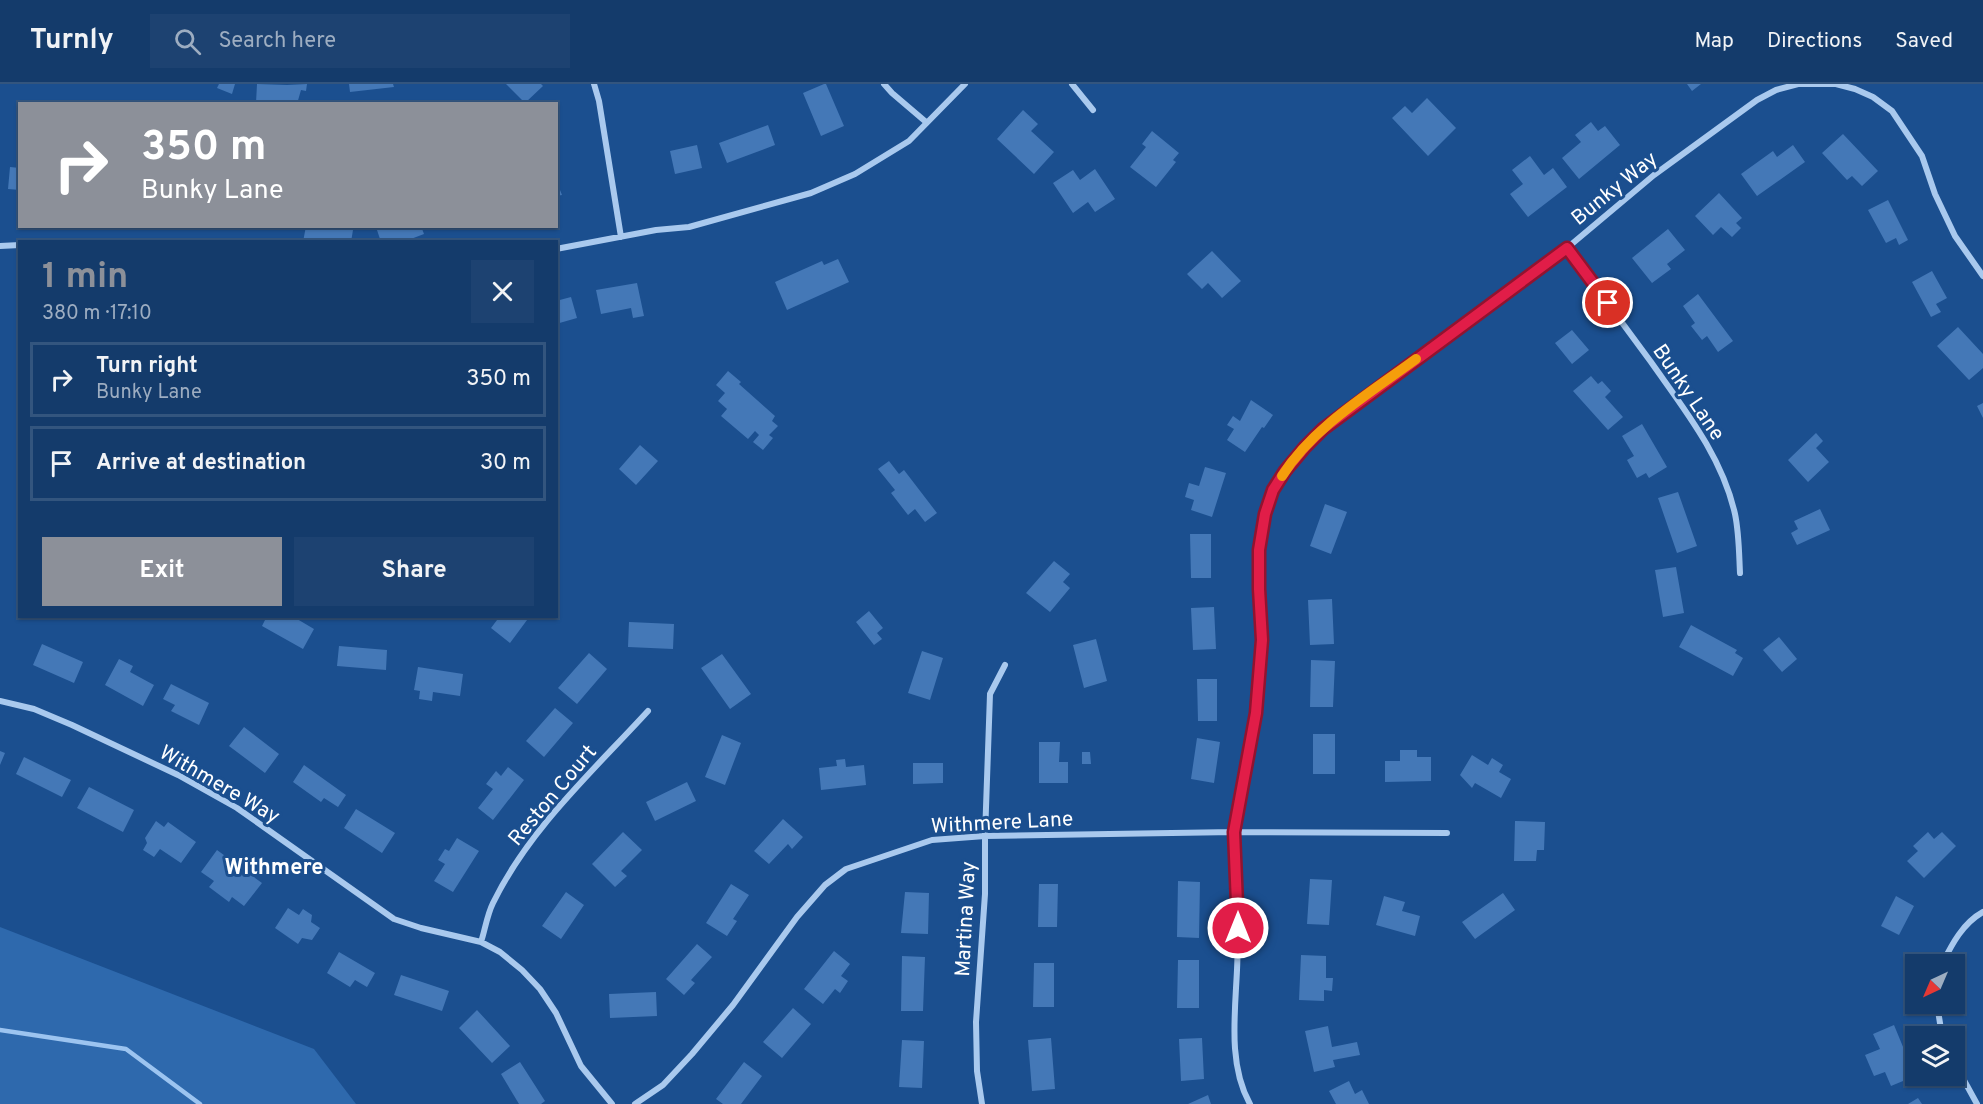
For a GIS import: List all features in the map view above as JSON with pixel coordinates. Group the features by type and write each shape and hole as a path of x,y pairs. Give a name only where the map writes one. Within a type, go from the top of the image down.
{"street":[{"path":"594,84 599,100 621,237"},
{"path":"885,84 892,93 926,122"},
{"path":"558,249 656,230 689,227 811,193 855,174 909,141 965,84"},
{"path":"1072,84 1093,110"},
{"name":"Bunky Way","path":"1250,1104 1242,1090 1236,1060 1238,891 1234,832 1256,713 1262,640 1259,550 1265,514 1273,490 1305,447 1323,429 1567,248 1654,175 1757,100 1776,90 1798,84 1836,84 1855,89 1873,97 1892,111 1922,156 1935,194 1954,236 1983,276"},
{"path":"0,246 18,245"},
{"name":"Bunky Lane","path":"1567,248 1689,415 1707,445 1722,475 1735,512 1740,573"},
{"name":"Martina Way","path":"982,1104 976,1071 976,1022 985,894 990,694 1005,666"},
{"name":"Withmere Way","path":"0,701 34,710 72,725 188,780 237,808 394,919 481,942 500,952 522,969 540,989 556,1013 581,1066 612,1104"},
{"name":"Reston Court","path":"481,942 492,905 537,832 648,711"},
{"name":"Withmere Lane","path":"635,1104 663,1084 692,1054 733,1005 797,917 825,885 846,869 932,840 985,836 1234,832 1447,833"},
{"path":"1947,954 1954,939 1976,916 1983,912"},
{"path":"1965,1082 1977,1104"}],"shaded area":[{"path":"0,927 314,1049 356,1104 0,1104"}],"building":[{"path":"219,84 235,84 232,94 217,88"},
{"path":"257,84 307,84 306,91 301,90 298,102 256,102"},
{"path":"349,84 393,84 394,87 350,92"},
{"path":"506,84 541,84 543,86 524,102"},
{"path":"826,84 844,126 821,136 803,93"},
{"path":"1687,84 1701,84 1692,91"},
{"path":"1427,98 1456,128 1428,156 1392,118 1405,106 1412,113"},
{"path":"1023,110 1038,124 1031,131 1054,152 1034,174 997,139"},
{"path":"1591,122 1598,131 1605,126 1620,145 1579,179 1562,158 1581,142 1575,135"},
{"path":"768,125 775,145 727,163 719,143"},
{"path":"1152,131 1179,153 1173,160 1176,162 1156,187 1130,167 1146,147 1142,144"},
{"path":"1843,134 1878,171 1862,186 1852,176 1847,180 1822,153"},
{"path":"697,145 702,168 675,174 670,151"},
{"path":"1793,145 1805,162 1757,196 1741,174 1773,151 1777,157"},
{"path":"1530,156 1544,175 1553,168 1567,187 1528,217 1510,194 1523,184 1512,170"},
{"path":"10,167 18,168 18,190 8,189"},
{"path":"1095,169 1115,199 1095,212 1088,202 1073,213 1053,183 1073,170 1080,180"},
{"path":"1719,193 1742,218 1736,223 1741,228 1732,237 1721,227 1713,235 1695,216"},
{"path":"1888,200 1908,240 1899,245 1896,238 1886,243 1868,210"},
{"path":"306,228 353,230 351,240 303,240"},
{"path":"376,228 422,228 424,234 408,240 380,240"},
{"path":"1668,229 1685,250 1667,264 1671,269 1652,283 1632,258"},
{"path":"1212,251 1241,281 1222,298 1208,283 1202,289 1187,274"},
{"path":"838,259 849,282 787,310 775,282 822,261 824,265"},
{"path":"1932,271 1947,298 1936,304 1941,312 1931,317 1912,282"},
{"path":"637,283 644,316 633,318 631,308 601,314 596,290"},
{"path":"1698,294 1733,341 1718,352 1707,336 1702,340 1691,326 1695,323 1683,306"},
{"path":"571,297 577,318 558,323 558,300"},
{"path":"1958,327 1983,354 1983,368 1969,380 1937,346"},
{"path":"1572,330 1589,350 1572,364 1555,343"},
{"path":"728,371 775,416 772,421 778,426 769,435 773,438 763,450 753,442 759,435 755,431 748,439 721,416 727,409 718,401 725,393 716,385"},
{"path":"1591,376 1598,384 1602,381 1611,391 1605,397 1623,417 1608,430 1573,391"},
{"path":"1251,400 1273,415 1245,452 1227,440 1234,429 1227,425 1233,416 1240,421"},
{"path":"1983,403 1983,418 1977,406"},
{"path":"1642,424 1667,467 1649,478 1646,473 1637,478 1627,460 1634,456 1622,436"},
{"path":"1816,433 1823,441 1816,448 1829,462 1808,482 1788,460"},
{"path":"640,445 658,461 636,485 619,469"},
{"path":"889,461 899,474 904,470 937,513 925,522 915,509 908,515 891,493 895,490 878,469"},
{"path":"1205,467 1226,473 1212,517 1191,510 1194,500 1185,497 1189,483 1199,486"},
{"path":"1678,492 1697,546 1677,553 1658,498"},
{"path":"1325,504 1347,512 1331,554 1310,546"},
{"path":"1820,509 1830,530 1797,545 1791,533 1798,529 1794,521"},
{"path":"1190,534 1211,534 1211,578 1191,578"},
{"path":"1054,561 1070,574 1063,582 1070,588 1050,612 1026,593"},
{"path":"1676,567 1684,613 1663,617 1655,570"},
{"path":"1332,599 1334,644 1310,645 1308,600"},
{"path":"1214,607 1216,649 1193,650 1191,608"},
{"path":"869,611 883,628 877,633 882,639 874,645 856,622"},
{"path":"266,618 295,618 314,629 303,649 262,626"},
{"path":"498,618 529,618 510,643 491,628"},
{"path":"629,622 674,624 673,649 628,647"},
{"path":"1691,625 1737,650 1735,653 1743,658 1733,676 1679,647"},
{"path":"1779,637 1797,659 1782,672 1763,650"},
{"path":"1096,639 1107,681 1084,688 1073,645"},
{"path":"42,644 83,662 74,683 33,665"},
{"path":"339,646 387,650 386,670 337,666"},
{"path":"922,651 943,658 930,700 908,693"},
{"path":"589,653 607,669 577,704 558,688"},
{"path":"722,654 751,694 730,709 701,668"},
{"path":"119,659 133,666 130,672 154,685 143,706 105,685"},
{"path":"1311,660 1335,661 1333,707 1310,707"},
{"path":"418,667 463,674 460,696 433,692 432,701 419,699 420,691 414,690"},
{"path":"1197,679 1217,679 1217,721 1198,721"},
{"path":"171,684 209,703 199,725 171,711 175,705 163,699"},
{"path":"555,708 573,723 544,757 526,741"},
{"path":"244,727 279,754 265,773 229,746"},
{"path":"1313,734 1335,734 1335,774 1313,774"},
{"path":"722,735 741,743 725,785 705,777"},
{"path":"1197,738 1220,742 1214,783 1191,779"},
{"path":"1039,742 1060,742 1059,762 1068,762 1068,783 1039,783"},
{"path":"1400,750 1417,750 1417,757 1431,757 1431,781 1385,782 1385,761 1400,761"},
{"path":"0,751 5,753 0,765"},
{"path":"1082,752 1090,752 1091,764 1082,764"},
{"path":"1472,755 1488,765 1492,758 1503,765 1499,772 1511,779 1501,798 1475,783 1472,788 1460,775"},
{"path":"24,757 71,780 62,797 16,774"},
{"path":"845,759 846,767 864,765 866,785 821,790 819,768 837,766 836,760"},
{"path":"913,763 943,763 943,783 913,784"},
{"path":"304,765 346,795 338,807 324,798 321,802 293,782"},
{"path":"508,767 524,780 493,820 478,808 493,789 486,784 496,771 501,776"},
{"path":"687,782 696,801 655,821 646,802"},
{"path":"89,787 134,810 123,832 77,808"},
{"path":"356,809 395,833 382,853 344,828"},
{"path":"783,819 803,837 792,849 788,844 769,864 754,851"},
{"path":"156,821 164,827 168,822 196,842 181,863 160,849 154,857 143,850 147,843 145,838"},
{"path":"1515,821 1545,822 1544,850 1537,850 1536,861 1514,861"},
{"path":"623,832 642,850 621,871 627,876 615,887 592,864"},
{"path":"1928,832 1934,839 1942,832 1956,846 1924,878 1907,861 1918,851 1913,846"},
{"path":"457,838 479,851 453,892 434,881 445,864 438,860 445,849 449,851"},
{"path":"217,850 262,883 244,906 232,897 229,902 209,887 214,881 201,872"},
{"path":"1310,879 1332,880 1329,925 1307,924"},
{"path":"1178,881 1200,882 1199,938 1177,937"},
{"path":"731,884 749,895 733,919 737,921 727,936 706,923"},
{"path":"1039,884 1058,884 1057,927 1038,927"},
{"path":"566,892 584,905 561,939 542,926"},
{"path":"905,892 929,893 928,934 901,933"},
{"path":"1503,893 1515,910 1475,939 1462,922"},
{"path":"1384,896 1405,902 1402,911 1420,916 1415,936 1376,925"},
{"path":"1896,896 1914,906 1899,935 1881,926"},
{"path":"288,908 299,915 303,909 312,915 311,922 320,928 312,940 302,938 298,944 275,928"},
{"path":"697,944 712,957 691,980 695,983 684,995 666,979"},
{"path":"834,951 850,964 841,976 848,981 840,993 835,989 823,1004 804,989"},
{"path":"339,952 375,973 367,987 355,980 350,987 327,973"},
{"path":"1301,955 1326,956 1326,978 1333,978 1332,991 1324,990 1324,1001 1299,1000"},
{"path":"902,956 925,957 923,1011 901,1011"},
{"path":"1178,960 1199,960 1199,1008 1177,1008"},
{"path":"1034,963 1054,963 1054,1007 1033,1007"},
{"path":"401,975 449,991 442,1011 394,995"},
{"path":"656,992 657,1016 610,1018 609,994"},
{"path":"793,1008 811,1024 782,1058 763,1042"},
{"path":"477,1010 510,1046 492,1063 459,1028"},
{"path":"1894,1025 1905,1052 1905,1080 1891,1086 1885,1072 1874,1076 1865,1055 1880,1049 1873,1034"},
{"path":"1328,1026 1332,1047 1357,1042 1360,1055 1333,1060 1335,1067 1314,1072 1305,1031"},
{"path":"1051,1038 1055,1089 1032,1091 1028,1040"},
{"path":"1202,1038 1204,1079 1181,1081 1179,1039"},
{"path":"902,1040 924,1041 922,1088 899,1087"},
{"path":"520,1062 545,1101 541,1104 519,1104 501,1074"},
{"path":"744,1062 762,1076 741,1104 723,1104 716,1099"},
{"path":"1349,1081 1355,1094 1362,1090 1369,1104 1336,1104 1329,1091"},
{"path":"1208,1095 1211,1104 1188,1104"},
{"path":"1918,1098 1922,1104 1908,1104"}],"waterway":[{"path":"0,1030 126,1049 200,1104"}],"slow traffic":[{"path":"1282,476 1323,429 1416,359"}],"district":[{"name":"Withmere","path":"274,866"}],"route":[{"path":"1238,928 1234,832 1256,713 1262,640 1259,550 1265,514 1273,490 1285,471 1323,429 1567,248 1608,303"}]}
